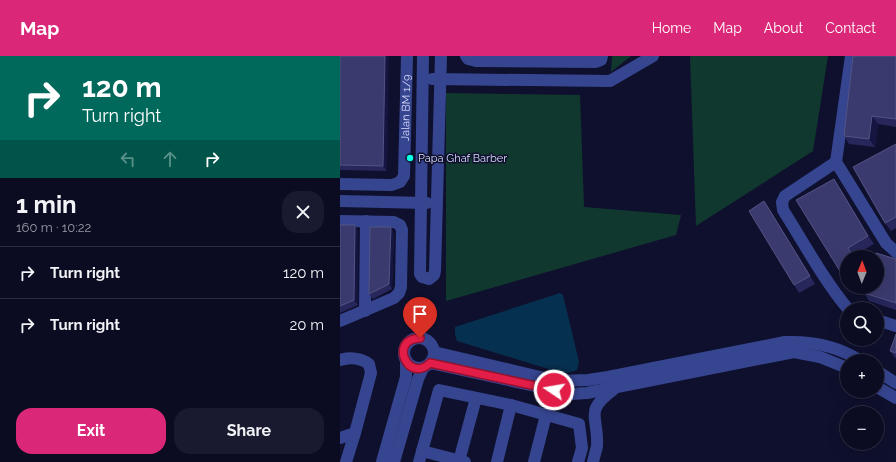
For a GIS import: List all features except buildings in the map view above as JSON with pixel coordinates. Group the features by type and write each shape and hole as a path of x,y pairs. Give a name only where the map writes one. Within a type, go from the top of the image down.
{"street":[{"name":"Jalan BM 1/9","path":"340,184 392,185 400,182 404,176 407,56"},
{"path":"423,56 420,274 425,279 429,279 434,275 441,56"},
{"path":"466,56 468,59 476,61 498,58 568,58 596,62 602,58"},
{"path":"423,79 610,81 654,56"},
{"path":"851,56 836,162 886,243 896,252"},
{"path":"836,162 785,196 782,202 783,210 836,295 842,302"},
{"path":"340,201 436,202"},
{"path":"340,221 394,222 400,225 402,230 401,286 399,293 394,298 340,321"},
{"path":"365,311 366,221"},
{"path":"884,322 896,326"},
{"path":"382,462 406,377 404,348 406,343 415,338 420,338 430,342 429,361 418,379 394,462"},
{"path":"406,363 414,368 429,361 557,381 608,377 785,342 806,341 840,350 848,354"},
{"path":"429,361 569,393 587,393 616,388 794,352 820,357 840,365"},
{"path":"340,360 346,358 363,360 369,364 371,373 346,462"},
{"path":"884,375 896,383"},
{"path":"593,462 597,446 594,410 602,398 616,388"},
{"path":"476,398 462,461 421,456 439,390 511,405 579,424 582,448 578,462"},
{"path":"884,391 896,398"},
{"path":"569,393 587,403 594,410"},
{"path":"497,462 511,405"},
{"path":"534,462 546,415"},
{"path":"340,438 355,433"}],"green space":[{"path":"612,56 631,56 611,72"},
{"path":"690,56 828,56 813,151 696,226"},
{"path":"446,93 580,95 584,207 681,215 676,235 446,301"}],"water":[{"path":"560,293 563,295 579,362 577,370 568,373 555,371 457,341 455,327"}],"place":[{"name":"Papa Ghaf Barber","path":"410,158"}],"route":[{"path":"420,338 415,338 406,343 403,353 406,363 414,368 423,368 428,366 430,363 554,390"}]}
